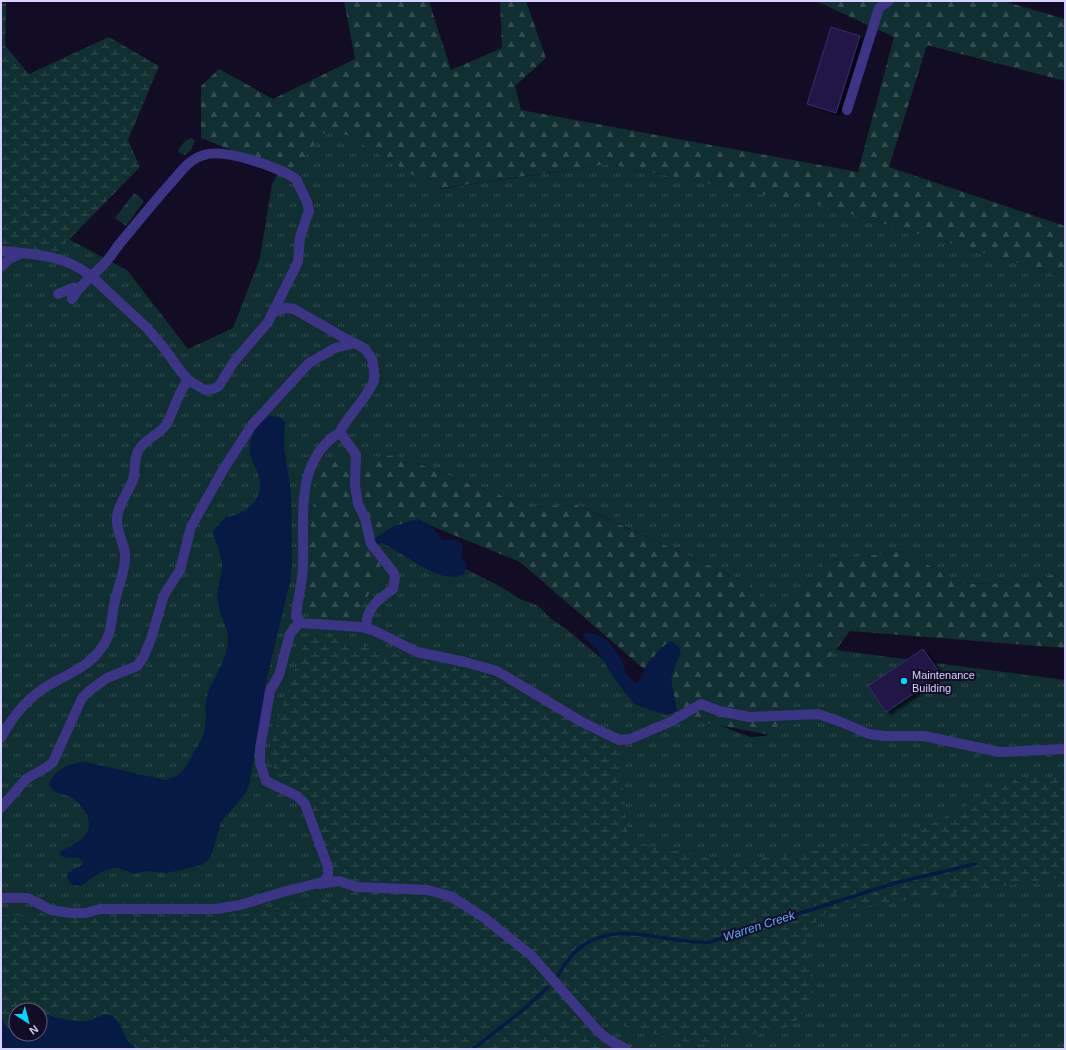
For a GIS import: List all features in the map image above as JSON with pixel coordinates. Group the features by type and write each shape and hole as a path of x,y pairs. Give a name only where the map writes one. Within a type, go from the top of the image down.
{"lane":[{"path":"847,110 879,8 889,1"},
{"path":"1,251 52,257 83,270 91,276 147,328 182,373 191,382 205,390 213,389 219,386 233,362 263,328 275,311 281,295 298,262 300,237 308,211 307,202 296,179 252,160 208,154 193,160 151,206 99,268 91,276 78,288 72,299"},
{"path":"1,267 9,259 24,253"},
{"path":"83,270 99,268"},
{"path":"58,294 72,288 78,288"},
{"path":"1,898 28,898 51,910 70,913 85,913 101,909 216,909 313,885 323,882 328,876 328,870 305,804 297,796 266,781 260,758 270,692 279,675 290,634 297,623 303,567 303,514 308,477 313,459 320,449 340,432 344,423 366,395 374,378 374,367 369,354 365,349 294,309 286,308 275,311"},
{"path":"1,808 26,779 48,767 53,762 80,700 89,691 113,675 137,666 143,658 151,639 164,595 180,570 191,527 223,470 252,425 309,363 333,349 353,343"},
{"path":"1,738 14,715 28,701 41,690 76,672 90,661 106,642 110,629 114,601 125,565 124,550 118,530 117,517 123,499 133,480 137,454 144,443 156,435 165,426 181,390 186,383 191,382"},
{"path":"340,432 356,456 356,492 358,504 365,518 371,544 377,553 392,568 395,578 393,589 378,599 373,607 367,619 367,629"},
{"path":"297,623 367,629 411,650 465,662 504,674 521,687 582,722 620,740 630,739 670,722 701,704 719,711 748,717 818,714 869,734 884,736 924,736 999,752 1065,749"},
{"path":"328,870 339,881 357,887 428,890 450,896 461,902 531,955 597,1030 606,1038 626,1049"},
{"path":"313,885 339,881"}],"green space":[{"path":"344,1 429,1 451,70 502,48 500,1 526,1 546,58 515,86 521,110 858,172 894,37 816,1 1003,1 1065,19 1065,81 927,45 889,167 1065,226 1065,277 820,205 608,164 436,189 347,135 322,133 293,175 201,138 201,86 219,69 273,99 355,59"},
{"path":"6,3 5,46 29,74 109,37 159,66 128,140 140,167 55,254 1,250 1,4"},
{"path":"311,113 440,189 608,164 820,205 1065,277 1065,570 1026,583 961,584 904,551 825,561 776,619 750,584 578,505 530,507 417,463 411,541 503,588 520,599 537,605 551,619 565,628 650,699 750,737 766,736 828,649 1065,680 1065,1049 1,1049 1,223 44,226 127,270 188,349 233,328 260,258 272,184"},
{"path":"191,138 195,141 191,150 185,155 181,154 178,151 180,147"},
{"path":"134,193 144,201 126,226 115,218"},
{"path":"396,455 530,507 577,505 750,584 776,619 825,561 904,551 961,584 1026,583 1065,570 1065,648 850,631 771,735 666,715 676,644 645,670 520,562 417,520 374,539 382,572 353,621 315,619 301,600 320,461"},
{"path":"307,632 493,675 619,747 628,841 728,862 903,839 1019,778 1065,778 1065,877 827,912 805,932 814,997 792,1026 698,1045 596,1019 588,1033 621,1049 138,1049 129,1044 121,1026 102,1015 94,1019 79,1021 48,1016 48,1002 8,1002 8,1028 1,1017 1,915 215,920 340,895 310,808 266,759"}],"water":[{"path":"270,416 280,417 285,422 284,447 291,493 292,564 290,582 268,673 249,785 245,794 221,822 211,857 202,865 167,873 146,871 134,874 119,868 113,868 101,872 80,886 72,885 67,878 68,873 84,863 79,858 65,858 61,856 60,852 84,837 89,826 89,821 81,805 72,798 55,791 49,785 54,776 63,768 80,762 85,762 165,780 171,779 180,774 189,762 202,737 206,723 207,697 212,683 223,662 228,640 227,630 218,602 222,561 213,531 226,517 239,514 250,506 258,495 260,481 258,472 251,458 251,439 260,423"},
{"path":"417,519 429,524 443,540 453,539 463,544 461,557 467,564 464,574 454,577 444,576 433,572 390,547 381,543 376,545 374,539 392,527"},
{"path":"583,633 595,634 608,641 622,660 626,673 634,683 639,681 646,666 665,645 671,641 679,647 681,654 676,663 671,679 677,711 666,715 634,704 616,681 596,649 584,637"},
{"path":"106,1014 116,1019 126,1038 138,1049 1,1049 1,1017 8,1028 8,1042 48,1042 48,1015 68,1020 88,1021"}],"building":[{"path":"831,27 860,36 836,113 807,104"},
{"name":"Maintenance Building","path":"923,649 941,675 886,712 868,686"}],"waterway":[{"name":"Warren Creek","path":"556,978 576,951 591,941 607,935 641,934 693,942 710,942 895,883 975,864"},
{"name":"Warren Creek","path":"473,1049 522,1011 548,987"}],"place":[{"name":"Maintenance Building","path":"904,681"}]}
